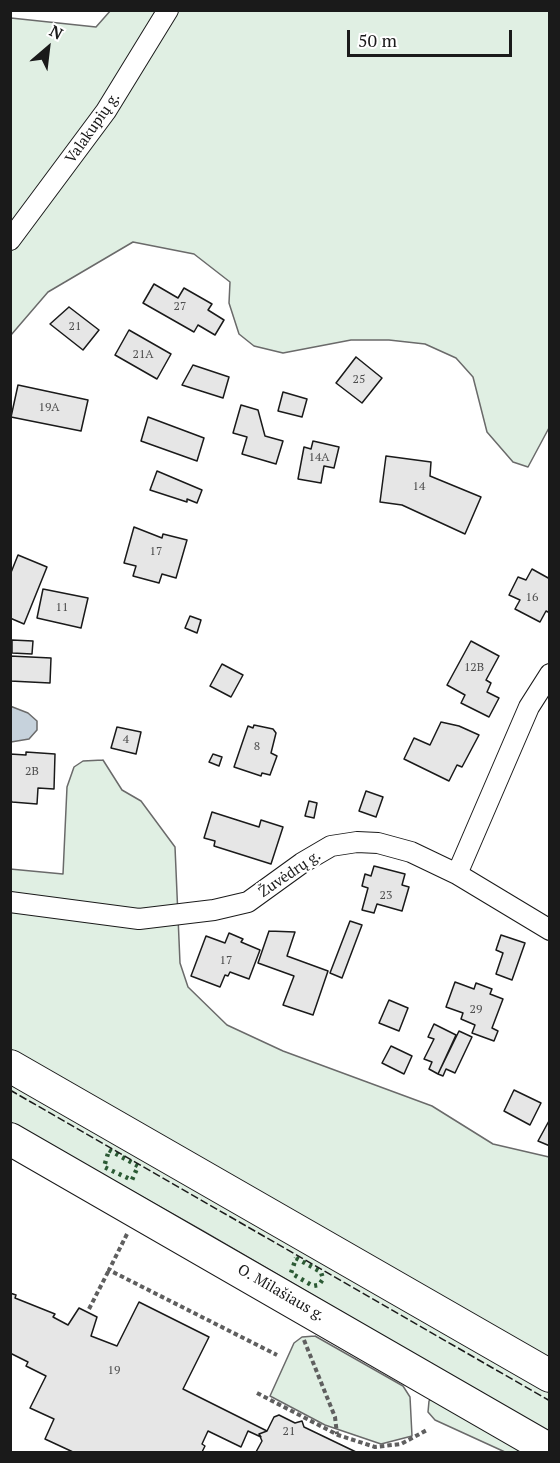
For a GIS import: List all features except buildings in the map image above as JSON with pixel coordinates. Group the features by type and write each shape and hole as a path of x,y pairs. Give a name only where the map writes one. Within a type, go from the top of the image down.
{"main road":[{"path":"10,1066 549,1376"},
{"name":"O. Milašiaus g.","path":"10,1139 549,1449"}],"street":[{"name":"Valakupių g.","path":"10,240 106,111 168,10"},
{"path":"457,874 529,707 549,674"},
{"name":"Žuvėdrų g.","path":"10,902 139,918 214,910 248,902 302,863 331,846 346,842 378,843 411,852 457,874 549,930"}],"path":[{"path":"89,1309 131,1225"},
{"path":"109,1270 277,1355"},
{"path":"298,1334 304,1340 335,1417 338,1435"},
{"path":"257,1392 338,1435 375,1446 400,1444 427,1430"}],"green space":[{"path":"111,10 549,11 550,426 528,467 513,462 487,432 473,377 456,358 425,344 389,340 351,340 283,353 254,346 239,334 229,303 230,282 194,254 133,242 48,292 11,335 11,18 96,27"},
{"path":"103,760 122,790 141,801 175,847 180,963 188,987 227,1025 283,1051 432,1106 493,1144 549,1157 549,1362 11,1051 10,869 63,874 67,787 74,767 83,761"},
{"path":"10,1081 549,1391 549,1433 203,1231 11,1123"},
{"path":"315,1336 403,1386 410,1397 412,1436 381,1444 325,1425 270,1396 294,1343 302,1337"},
{"path":"432,1398 531,1452 505,1452 435,1420 428,1412 429,1401"}],"shaded area":[{"path":"10,706 28,713 37,721 37,730 29,739 11,742"}],"hedge":[{"path":"109,1150 138,1166 132,1180 104,1167 109,1150"},
{"path":"296,1258 321,1272 323,1279 319,1285 313,1286 291,1273 296,1258"}],"fence":[{"path":"10,1090 550,1401"}]}
